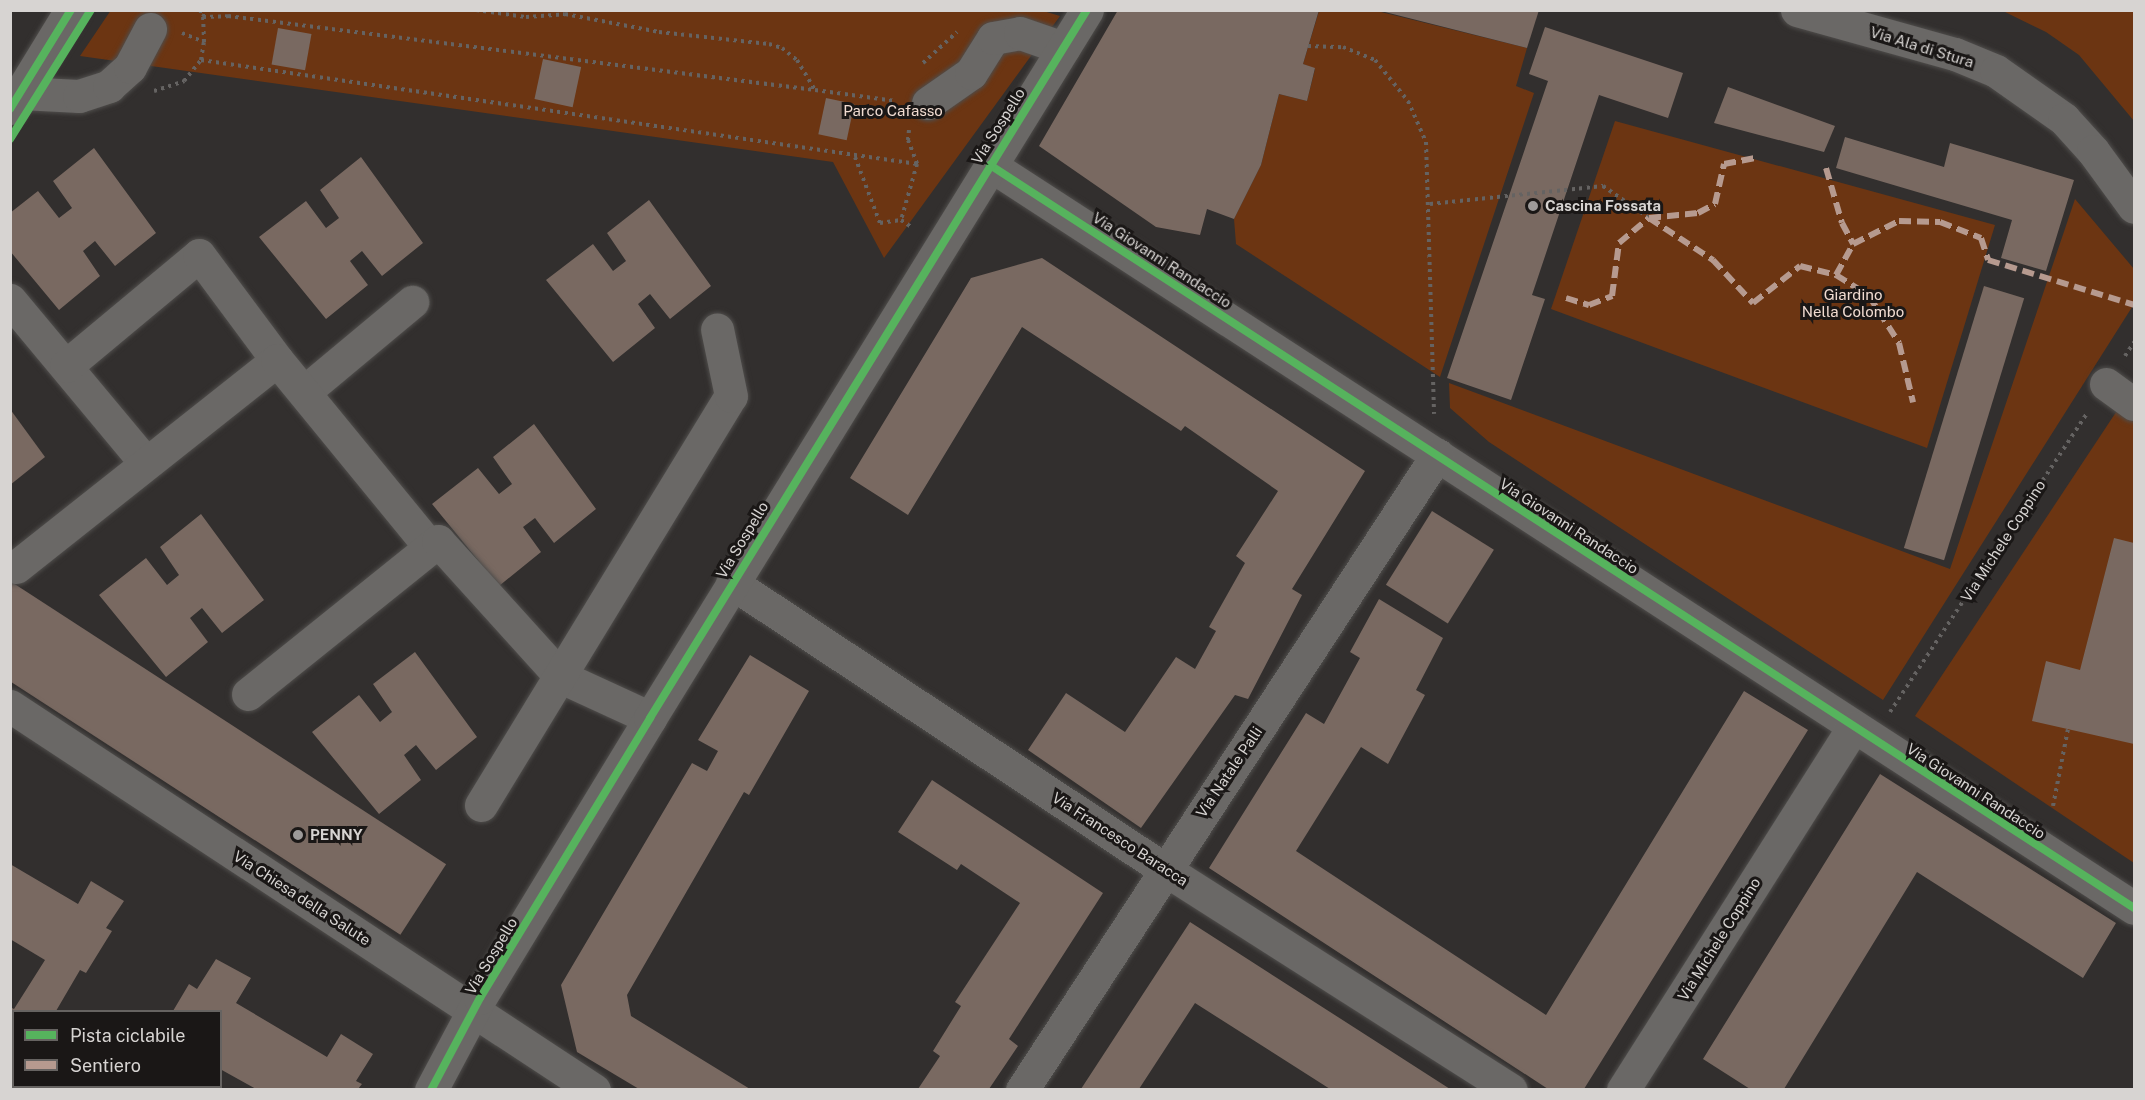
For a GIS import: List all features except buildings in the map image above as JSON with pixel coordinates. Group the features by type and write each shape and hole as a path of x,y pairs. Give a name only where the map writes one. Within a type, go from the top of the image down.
{"street":[{"path":"16,101 71,10"},
{"name":"Via Sospello","path":"431,1089 473,1011 732,583 938,246 1087,10"},
{"name":"Via Ala di Stura","path":"1797,10 1955,54 1996,71 2064,119 2134,207"},
{"path":"16,101 79,96 109,86 130,67 150,29"},
{"path":"914,109 971,73 993,38 1020,33 1063,48"},
{"name":"Via Giovanni Randaccio","path":"990,165 1862,734 2134,908"},
{"path":"66,366 199,255 277,360 430,547"},
{"path":"10,300 146,462"},
{"path":"304,392 412,302"},
{"path":"481,805 731,396 717,329"},
{"path":"16,567 277,360"},
{"path":"2106,384 2134,404"},
{"name":"Via Natale Palli","path":"1022,1089 1433,453"},
{"path":"248,694 438,541 561,676 650,718"},
{"name":"Via Francesco Baracca","path":"732,583 1164,869 1511,1089"},
{"name":"Via Chiesa della Salute","path":"10,706 594,1089"},
{"name":"Via Michele Coppino","path":"1623,1089 1862,734"}],"path":[{"path":"200,10 203,17 228,16 815,90 914,109 908,140 918,164 901,220"},
{"path":"476,10 526,17 565,14 659,32 769,44 782,48 797,60 815,90"},
{"path":"1308,46 1343,47 1375,60 1408,102 1426,142 1430,204 1427,272 1436,401 1433,453"},
{"path":"201,60 524,105 855,157 918,164"},
{"path":"855,157 880,223 901,220 938,246"},
{"path":"1430,204 1603,186 1649,218"},
{"path":"2053,806 2068,729"}],"green space":[{"name":"Parco Cafasso","path":"111,10 1040,10 1060,16 884,258 833,162 80,56"},
{"path":"1319,11 1377,11 1527,48 1516,86 1534,93 1440,377 1236,244 1234,219 1261,165 1279,94 1307,101 1315,69 1303,64"},
{"path":"2003,11 2134,11 2134,121 2079,55 2046,32"},
{"name":"Giardino Nella Colombo","path":"1615,121 1995,225 1927,448 1551,309"},
{"path":"2075,199 2134,269 2134,304 1883,700 1489,442 1450,408 1449,383 1950,569"},
{"path":"2134,385 2134,863 1915,716"}],"marked path":[{"path":"1649,218 1698,213 1715,204 1724,164 1756,158"},
{"path":"1826,168 1842,223 1853,244"},
{"path":"1566,298 1589,305 1612,296 1619,243 1649,218 1713,260 1753,303 1800,266 1836,275 1869,296 1899,343 1913,402"},
{"path":"1836,275 1853,244 1899,221 1940,222 1981,238 1988,260 2134,305"}],"cycle path":[{"path":"10,109 71,10"},
{"path":"10,139 91,10"},
{"path":"431,1090 480,998 650,718 1087,10"},
{"path":"990,165 2134,908"}],"place":[{"name":"Cascina Fossata","path":"1533,206"},
{"name":"PENNY","path":"298,835"}]}
